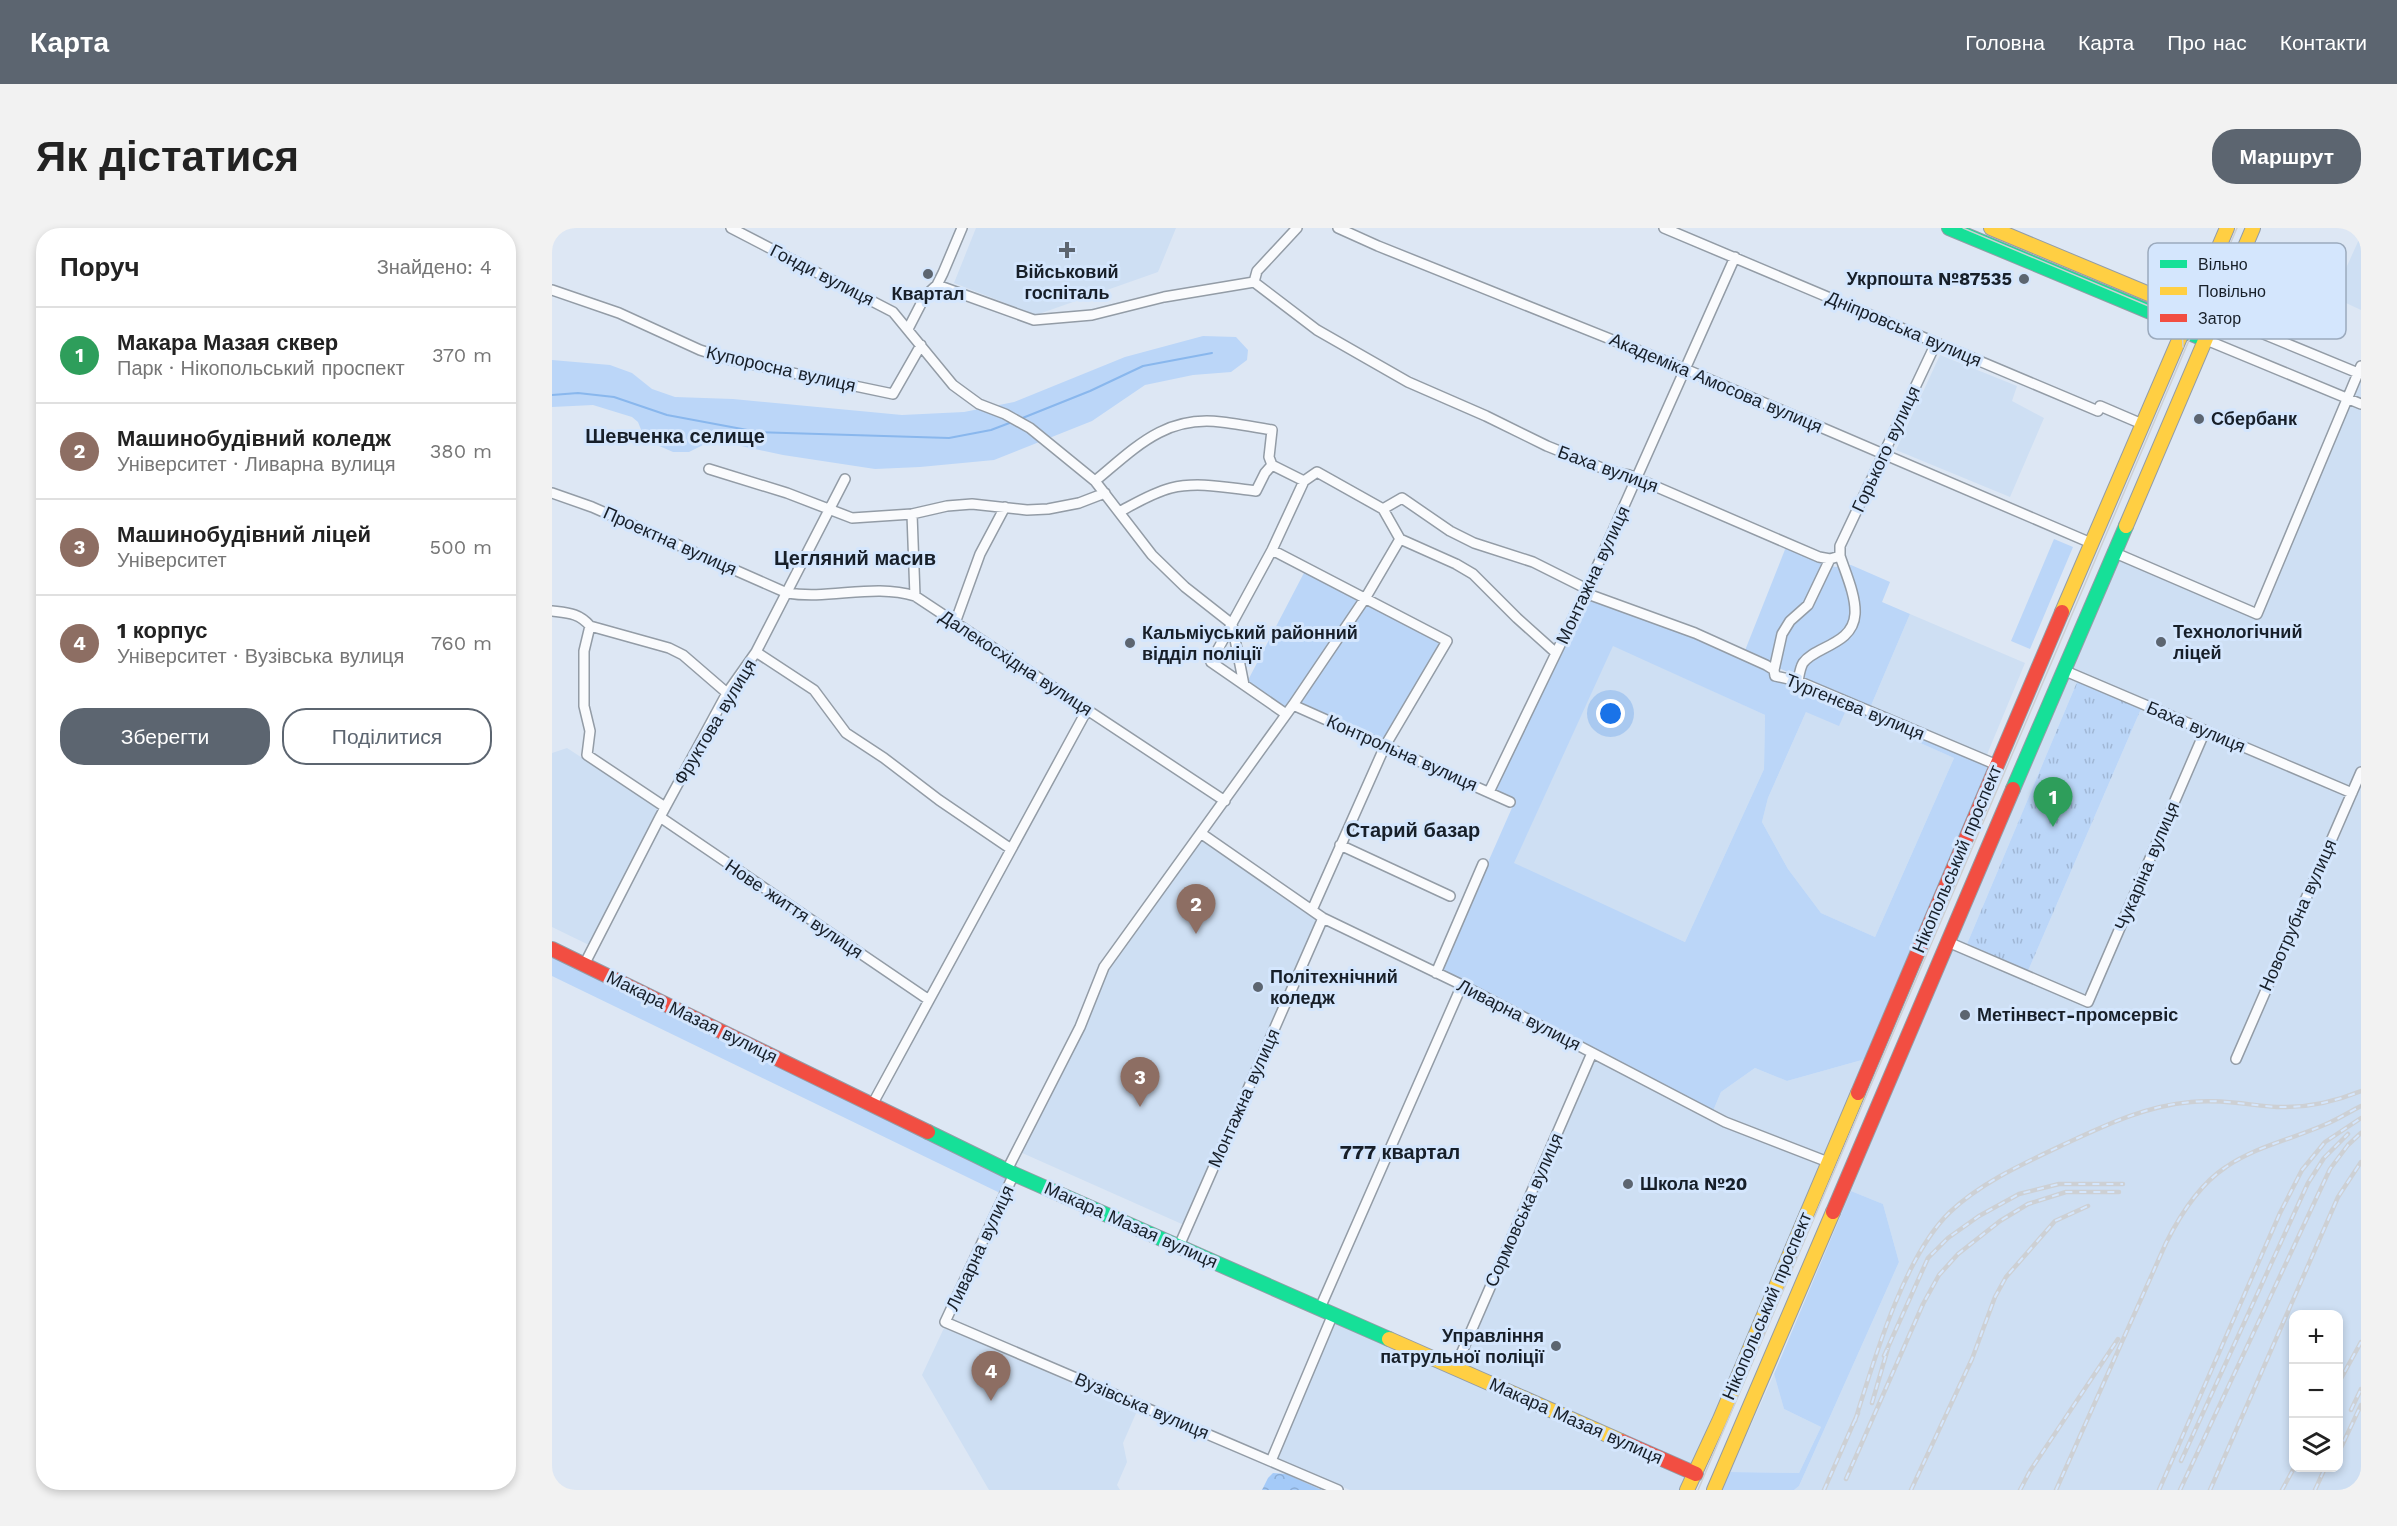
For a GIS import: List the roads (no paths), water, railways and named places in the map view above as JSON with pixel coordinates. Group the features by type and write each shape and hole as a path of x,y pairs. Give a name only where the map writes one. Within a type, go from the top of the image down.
{"main road":[{"path":"1949,228 2148,311"},
{"path":"1991,228 2148,294"},
{"name":"Нікопольський проспект","path":"2220,243 2227,228"},
{"name":"Нікопольський проспект","path":"2246,243 2253,228"},
{"name":"Нікопольський проспект","path":"1687,1490 1696,1474 2178,339"},
{"name":"Нікопольський проспект","path":"1716,1487 2204,339"},
{"name":"Баха вулиця","path":"2041,660 2063,670"},
{"name":"Макара Мазая вулиця","path":"552,949 1011,1172 1696,1474 1716,1487"},
{"name":"Ливарна вулиця","path":"1828,1162 1851,1171"}],"street":[{"name":"Гонди вулиця","path":"731,228 887,308 898,317 953,385 979,404 1005,414 1030,428 1095,482 1152,555 1185,586 1232,624"},
{"path":"937,285 1034,320 1092,315 1164,297 1254,282 1256,273 1297,228"},
{"name":"Академіка Амосова вулиця","path":"1338,228 1685,369 2091,543"},
{"name":"Дніпровська вулиця","path":"1664,228 2098,411 2100,406 2142,424"},
{"path":"908,329 925,296 937,285 960,229"},
{"name":"Монтажна вулиця","path":"1489,792 1586,591 1735,257"},
{"name":"Баха вулиця","path":"1254,282 1317,330 1408,382 1547,446 1612,472 1625,473 1819,557 1830,559"},
{"name":"Купоросна вулиця","path":"552,290 619,313 700,350 731,360 894,394 921,345"},
{"path":"2204,339 2361,404"},
{"path":"2113,552 2257,614 2359,369 2280,339"},
{"name":"Горького вулиця","path":"1840,556 1840,546 1936,343"},
{"path":"1095,482 1140,443 1160,431 1178,424 1196,421 1220,422 1272,430 1269,447 1272,465 1304,481"},
{"path":"1119,512 1152,495 1190,485 1256,491 1265,472 1272,465"},
{"path":"709,469 787,493 852,518 912,514 955,505 972,504 1048,509 1079,503 1105,493"},
{"path":"1286,714 1211,662 1272,550 1304,481 1317,471 1383,509 1400,539 1473,574 1556,653"},
{"name":"Фруктова вулиця","path":"584,965 665,807 728,693 756,652 845,479"},
{"name":"Проектна вулиця","path":"552,493 592,507 787,593"},
{"name":"Тургенєва вулиця","path":"1383,509 1402,498 1450,531 1474,543 1533,562 1586,591 1695,633 1774,670 1775,676 1798,681 1997,765"},
{"path":"955,623 980,554 1005,507"},
{"path":"912,514 915,596"},
{"name":"Ливарна вулиця","path":"945,1322 1011,1172 1080,1027 1104,967 1293,705 1366,597 1400,539"},
{"path":"1272,550 1447,641 1385,746 1312,910"},
{"path":"1774,670 1782,634 1790,621 1808,605 1830,559 1840,556 1852,594 1854,620 1845,636 1804,662 1798,681"},
{"name":"Далекосхідна вулиця","path":"787,593 809,597 884,590 915,596 1225,801"},
{"path":"552,611 573,613 583,617 590,626 669,648 684,655 728,693"},
{"path":"1232,624 1244,685"},
{"path":"590,626 584,651 584,706 590,731 587,755 665,807"},
{"path":"756,652 814,690 846,733 1011,849"},
{"name":"Баха вулиця","path":"2063,670 2352,793"},
{"name":"Контрольна вулиця","path":"1293,705 1510,802"},
{"path":"872,1105 1087,710"},
{"name":"Чукаріна вулиця","path":"1948,942 2088,1002 2205,731"},
{"name":"Новотрубна вулиця","path":"2236,1059 2361,772"},
{"name":"Нове життя вулиця","path":"660,817 929,1000"},
{"name":"Ливарна вулиця","path":"1202,834 1323,918 1462,985 1725,1122 1828,1162"},
{"path":"1340,845 1450,896"},
{"path":"1436,973 1483,864"},
{"name":"Монтажна вулиця","path":"1179,1246 1323,918"},
{"path":"1271,1461 1326,1311 1462,985"},
{"name":"Сормовська вулиця","path":"1455,1368 1592,1053"},
{"name":"Вузівська вулиця","path":"945,1322 1338,1490"}],"waterway":[{"path":"1020,419 1090,391 1143,366 1212,353"},
{"path":"552,395 578,393 614,397 667,415 758,432 949,438 991,430 1012,422"}],"tram line":[{"path":"1963,228 2148,306"},
{"path":"2231,243 2237,228"},
{"path":"2183,339 2183,347"},
{"path":"1698,1490 2190,339"}],"railway":[{"path":"1855,1421 1892,1310 1918,1255 1933,1231 1950,1212 1977,1191 2021,1165 2082,1136 2158,1107 2202,1101 2277,1107 2299,1106 2330,1101 2361,1091"},
{"path":"2056,1490 2166,1243 2192,1201 2208,1182 2237,1160 2329,1123 2361,1106"},
{"path":"2159,1490 2280,1213 2302,1170 2325,1142 2361,1118"},
{"path":"2180,1490 2330,1169 2348,1145 2361,1133"},
{"path":"2181,1461 2308,1183 2324,1158 2348,1134"},
{"path":"2210,1490 2338,1197 2361,1162"},
{"path":"1884,1356 1928,1258 1948,1238 1979,1216 2019,1194 2059,1184 2123,1184"},
{"path":"1846,1479 1923,1304 1939,1275 1958,1254 2000,1221 2028,1204 2066,1192 2119,1192"},
{"path":"1911,1490 1972,1359 1995,1297 2006,1277 2055,1221 2088,1206"},
{"path":"2020,1490 2030,1471 2118,1339"},
{"path":"2343,1375 2361,1342"},
{"path":"1872,1403 1888,1348"},
{"path":"2351,1410 2361,1389"},
{"path":"2343,1443 2361,1405"},
{"path":"1824,1490 1858,1413"},
{"path":"2282,1490 2292,1472"},
{"path":"2315,1490 2323,1472"}],"place":[{"name":"Військовий госпіталь","path":"1067,250"},
{"name":"Квартал","path":"928,274"},
{"name":"Укрпошта №87535","path":"2024,279"},
{"name":"Сбербанк","path":"2199,419"},
{"name":"Технологічний ліцей","path":"2161,642"},
{"name":"Кальміуський районний відділ поліції","path":"1130,643"},
{"name":"Макара Мазая сквер","path":"2053,827"},
{"name":"Машинобудівний коледж","path":"1196,934"},
{"name":"Політехнічний коледж","path":"1258,987"},
{"name":"Метінвест-промсервіс","path":"1965,1015"},
{"name":"Машинобудівний ліцей","path":"1140,1107"},
{"name":"Школа №20","path":"1628,1184"},
{"name":"Управління патрульної поліції","path":"1556,1346"},
{"name":"1 корпус","path":"991,1401"}],"district":[{"name":"Шевченка селище","path":"675,436"},
{"name":"Цегляний масив","path":"855,558"},
{"name":"Старий базар","path":"1413,830"},
{"name":"777 квартал","path":"1400,1152"}]}
